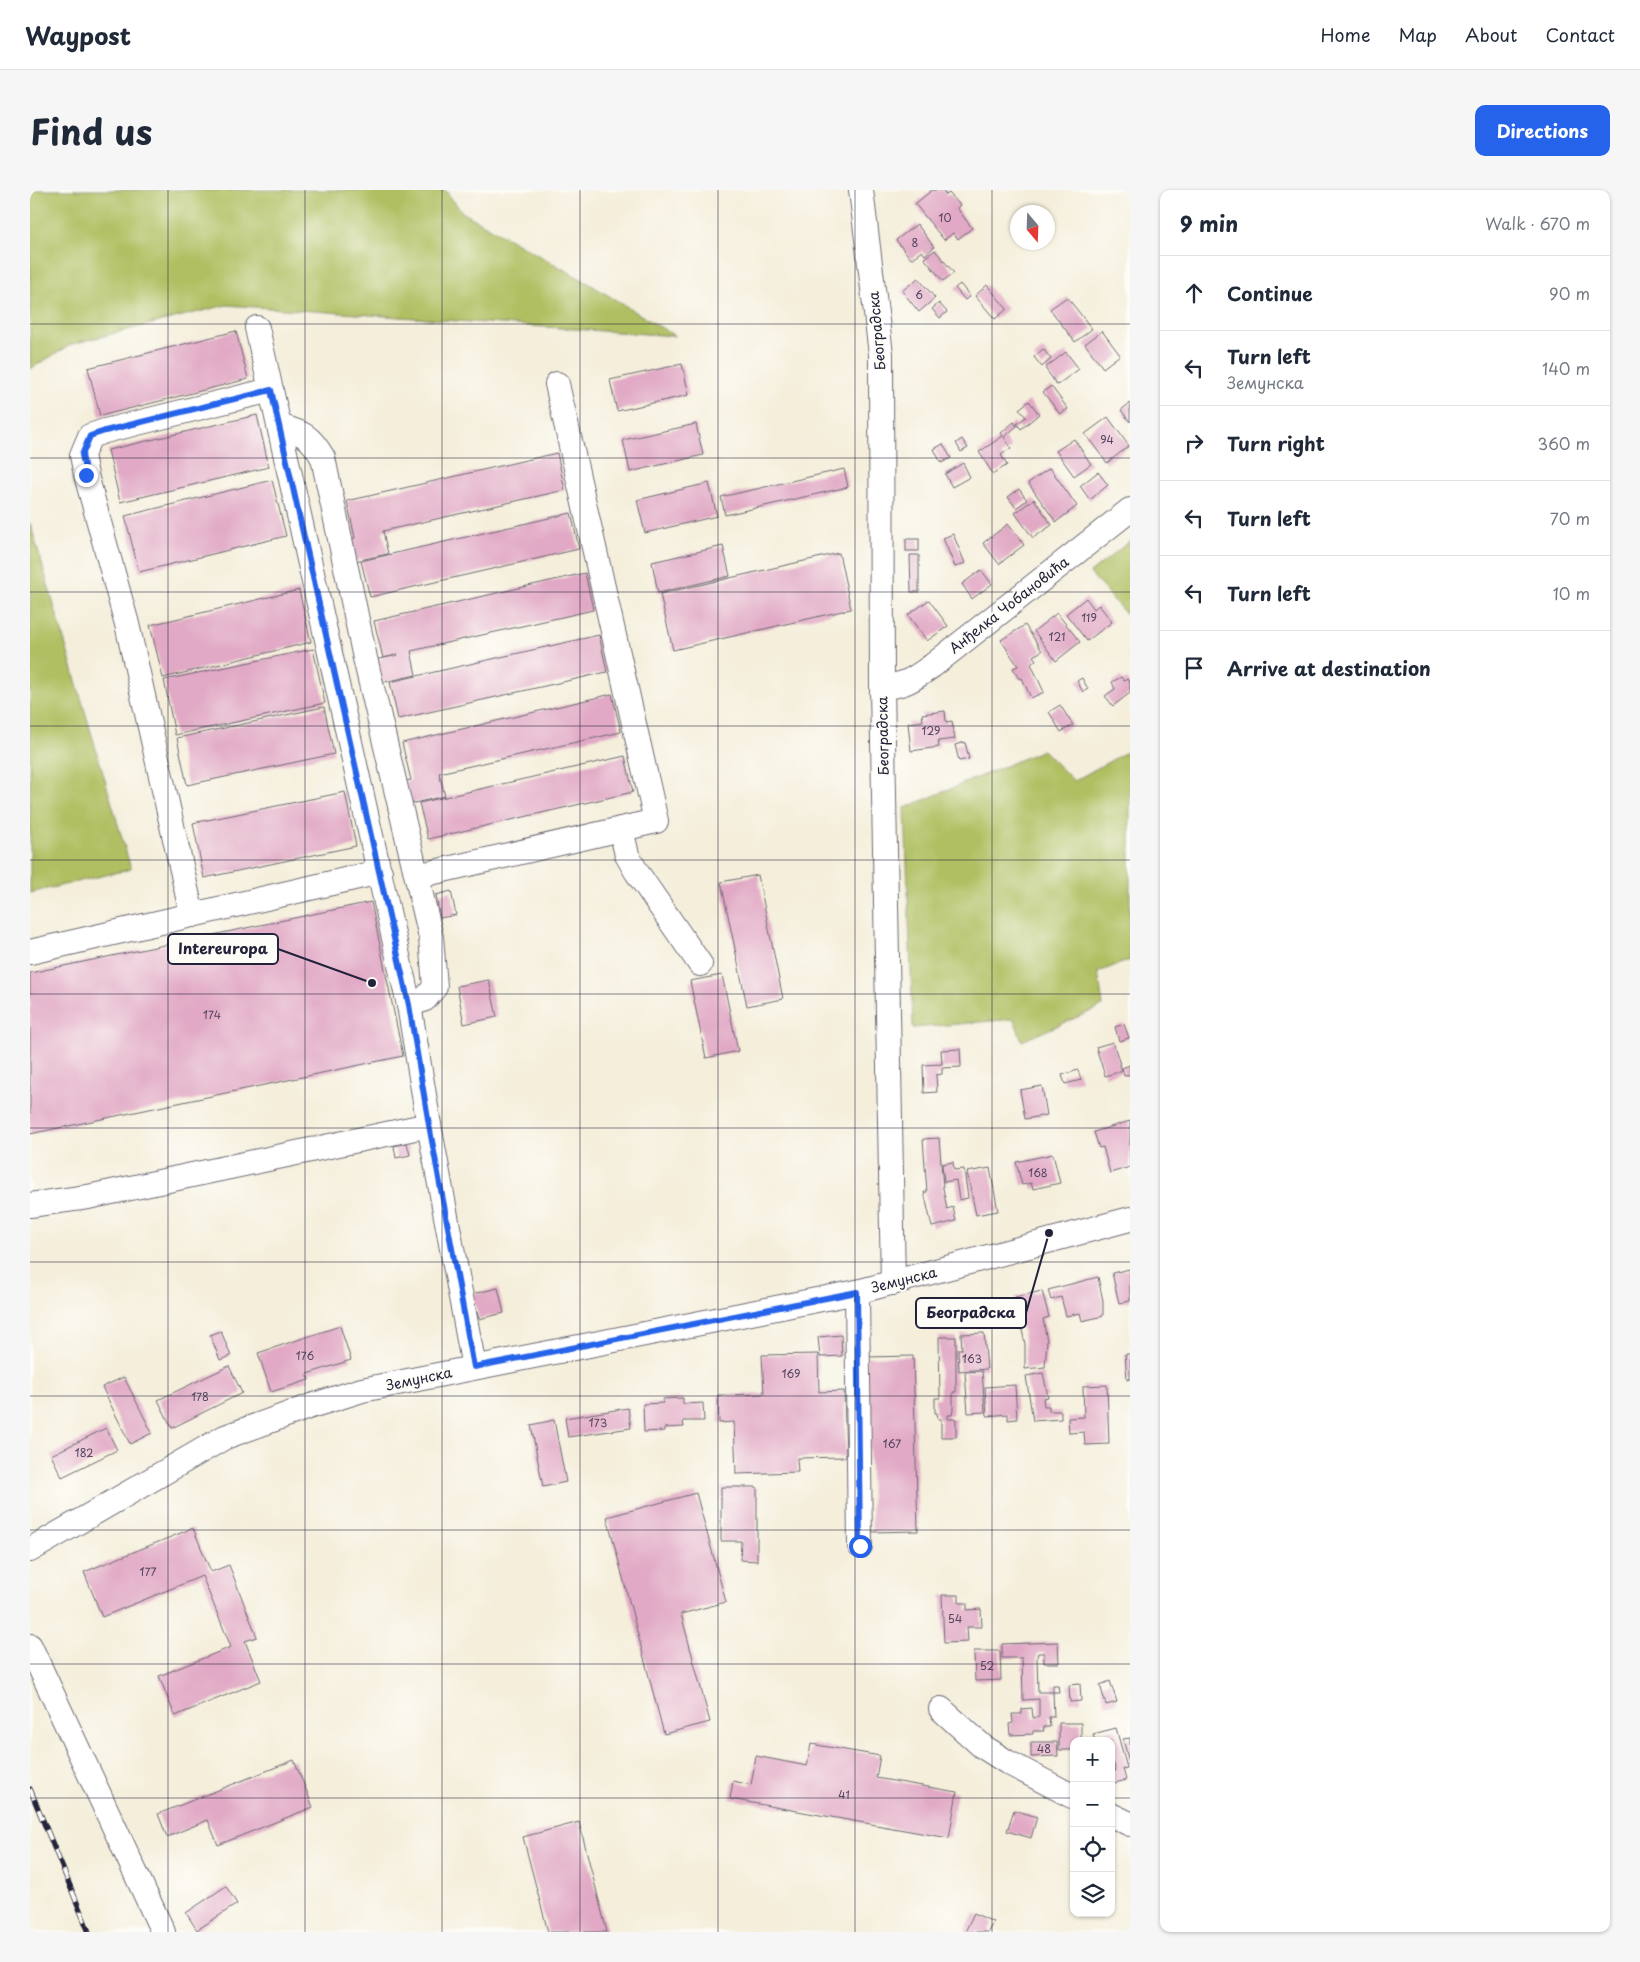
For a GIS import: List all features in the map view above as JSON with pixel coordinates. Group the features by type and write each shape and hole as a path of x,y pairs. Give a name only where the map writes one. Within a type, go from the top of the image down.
{"street":[{"name":"Београдска","path":"861,190 880,354 882,687 893,1283"},
{"path":"257,328 409,1005 429,1125 474,1367"},
{"path":"417,876 656,821 557,384"},
{"path":"192,915 127,624 106,544 96,515 82,455 90,436 271,390"},
{"path":"279,426 300,432 314,443 323,458 365,658 431,937 435,987 425,999 409,1005"},
{"name":"Анђелка Чобановића","path":"882,687 899,686 909,682 932,666 1130,510"},
{"path":"621,829 627,855 636,871 700,964"},
{"path":"30,952 380,872"},
{"path":"30,1205 88,1197 429,1125"},
{"name":"Земунска","path":"30,1550 225,1437 362,1390 857,1292 1130,1219"},
{"path":"857,1292 860,1546"},
{"path":"30,1646 163,1932"},
{"path":"941,1709 982,1746 1007,1762 1070,1795"},
{"path":"1115,1817 1130,1824"}],"green space":[{"path":"30,190 445,190 462,212 588,283 675,336 226,305 72,344 30,369"},
{"path":"30,523 131,869 30,893"},
{"path":"1130,541 1130,619 1090,573"},
{"path":"1043,750 1074,781 1130,750 1130,960 1098,972 1103,1006 1022,1041 1014,1019 913,1028 905,808"}],"building":[{"path":"932,190 943,190 946,195 949,193 960,205 957,208 972,228 958,239 953,233 944,240 915,204"},
{"path":"917,224 934,247 925,255 922,251 911,259 896,240"},
{"path":"935,250 954,273 943,281 924,258"},
{"path":"918,278 935,298 919,312 902,291"},
{"path":"960,284 970,296 965,300 955,288"},
{"path":"987,285 1007,309 995,319 975,296"},
{"path":"1067,297 1092,329 1075,342 1050,309"},
{"path":"939,303 947,312 940,318 932,309"},
{"path":"236,331 248,379 100,416 88,368"},
{"path":"1102,331 1120,355 1103,368 1085,344"},
{"path":"1043,349 1051,359 1042,367 1034,357"},
{"path":"1066,352 1079,369 1057,385 1045,368"},
{"path":"682,364 689,395 617,411 610,380"},
{"path":"1051,386 1068,409 1060,414 1043,392"},
{"path":"1029,401 1039,414 1021,429 1017,424 1026,417 1019,409"},
{"path":"1130,403 1130,422 1121,410"},
{"path":"257,415 269,467 120,502 108,450"},
{"path":"1108,417 1129,446 1107,463 1085,434"},
{"path":"1014,422 1017,426 1004,437 1011,448 1001,455 1007,465 993,474 979,452 1003,436 1001,433"},
{"path":"696,424 703,455 630,472 623,440"},
{"path":"962,439 968,448 961,452 956,443"},
{"path":"1074,439 1091,464 1074,476 1056,451"},
{"path":"943,444 951,458 941,463 934,449"},
{"path":"557,453 565,490 383,531 388,554 355,561 350,539 355,538 347,501"},
{"path":"963,463 970,477 952,487 945,474"},
{"path":"1050,468 1077,506 1056,522 1028,483"},
{"path":"844,469 848,487 725,515 721,497"},
{"path":"1098,472 1108,485 1090,500 1080,486"},
{"path":"272,480 286,536 139,572 125,516"},
{"path":"709,483 717,516 645,533 637,500"},
{"path":"1019,489 1027,500 1016,508 1008,497"},
{"path":"1034,499 1052,525 1033,538 1015,513"},
{"path":"571,513 579,549 370,597 361,561"},
{"path":"1008,524 1024,545 999,564 983,543"},
{"path":"953,534 965,563 955,567 943,538"},
{"path":"906,539 919,539 919,551 906,551"},
{"path":"723,546 730,576 658,593 652,562"},
{"path":"839,553 851,609 673,650 660,594"},
{"path":"910,555 919,555 919,592 911,592"},
{"path":"981,570 992,584 972,599 962,584"},
{"path":"585,573 593,610 411,651 416,675 380,683 375,660 397,655 383,658 374,621"},
{"path":"299,590 311,642 163,678 150,625"},
{"path":"1086,598 1094,609 1099,605 1112,622 1087,641 1066,614"},
{"path":"929,600 948,626 927,641 908,615"},
{"path":"1057,613 1080,642 1056,661 1034,631"},
{"path":"1025,625 1042,651 1033,656 1036,660 1031,664 1044,692 1031,698 1022,678 1019,679 1013,668 1018,666 1001,640"},
{"path":"599,635 607,672 398,719 390,682"},
{"path":"313,649 325,703 175,735 164,680"},
{"path":"1121,677 1124,681 1127,679 1130,683 1130,693 1113,706 1105,696 1115,689 1112,682"},
{"path":"1082,678 1088,689 1083,692 1077,681"},
{"path":"612,694 621,732 439,773 445,796 410,804 405,781 411,780 402,743"},
{"path":"1060,705 1073,725 1061,732 1049,712"},
{"path":"324,707 334,754 187,785 177,738"},
{"path":"945,711 946,722 952,721 955,739 938,741 939,747 911,751 908,723 923,721 922,714"},
{"path":"965,742 969,759 959,761 955,745"},
{"path":"625,756 633,792 428,839 419,803"},
{"path":"345,792 356,846 204,878 193,823"},
{"path":"758,875 783,999 747,1006 721,882"},
{"path":"451,891 456,915 440,918 436,895"},
{"path":"371,902 403,1056 30,1134 30,973"},
{"path":"722,975 738,1051 706,1058 690,981"},
{"path":"489,980 497,1017 464,1024 457,986"},
{"path":"1124,1024 1129,1038 1119,1041 1115,1027"},
{"path":"1113,1042 1122,1071 1105,1076 1096,1047"},
{"path":"960,1049 961,1067 942,1068 942,1074 936,1075 937,1092 924,1093 923,1065 942,1064 941,1050"},
{"path":"1130,1065 1130,1075 1124,1076 1122,1068"},
{"path":"1078,1070 1081,1080 1065,1084 1062,1075"},
{"path":"1042,1086 1047,1115 1025,1119 1020,1090"},
{"path":"1130,1121 1130,1167 1110,1173 1103,1147 1099,1148 1094,1132"},
{"path":"939,1138 943,1188 947,1209 953,1207 956,1221 932,1227 924,1192 927,1192 923,1139"},
{"path":"407,1143 410,1155 396,1158 394,1146"},
{"path":"1053,1154 1060,1183 1033,1189 1031,1183 1022,1185 1016,1162"},
{"path":"953,1162 954,1170 964,1169 968,1198 959,1200 956,1180 944,1182 942,1164"},
{"path":"990,1168 998,1211 976,1215 967,1172"},
{"path":"1130,1269 1130,1301 1119,1303 1112,1273"},
{"path":"1098,1277 1103,1301 1103,1316 1082,1321 1080,1313 1066,1316 1061,1297 1051,1300 1048,1290"},
{"path":"498,1288 504,1313 479,1319 472,1294"},
{"path":"1042,1291 1049,1317 1043,1319 1047,1341 1045,1367 1025,1369 1025,1344 1015,1297"},
{"path":"340,1326 351,1360 307,1374 309,1380 271,1392 258,1353"},
{"path":"221,1331 231,1356 220,1360 210,1335"},
{"path":"984,1333 987,1369 959,1371 958,1349 962,1349 961,1334"},
{"path":"841,1335 842,1356 820,1357 818,1337"},
{"path":"939,1337 956,1337 956,1392 953,1392 953,1410 952,1415 948,1415 948,1419 956,1419 956,1437 941,1437 941,1419 938,1419 937,1413 935,1413 935,1398 940,1398"},
{"path":"818,1354 819,1392 844,1391 846,1457 797,1458 798,1472 736,1474 734,1422 719,1423 718,1395 764,1394 762,1355"},
{"path":"1125,1354 1130,1354 1130,1379 1127,1380"},
{"path":"913,1356 918,1531 872,1532 866,1357"},
{"path":"229,1366 242,1393 172,1428 158,1400"},
{"path":"982,1371 985,1412 968,1413 965,1372"},
{"path":"1043,1373 1048,1397 1043,1398 1044,1406 1049,1406 1049,1411 1061,1411 1061,1419 1033,1421 1026,1376"},
{"path":"124,1377 152,1433 130,1444 102,1387"},
{"path":"1015,1385 1017,1419 1008,1420 1008,1414 987,1416 985,1387"},
{"path":"1107,1385 1109,1444 1085,1445 1084,1432 1069,1433 1068,1418 1084,1417 1083,1386"},
{"path":"683,1398 683,1404 703,1403 704,1421 683,1421 684,1427 644,1432 643,1404 663,1403 663,1399"},
{"path":"628,1408 631,1428 568,1437 565,1418"},
{"path":"554,1420 566,1482 543,1487 531,1425"},
{"path":"106,1428 117,1450 62,1477 51,1455"},
{"path":"721,1487 757,1487 757,1561 740,1560 741,1541 721,1541"},
{"path":"696,1493 726,1602 681,1614 710,1722 664,1734 607,1517"},
{"path":"193,1528 211,1572 229,1565 257,1637 245,1641 261,1681 175,1716 159,1676 231,1647 202,1576 102,1617 84,1572"},
{"path":"942,1595 959,1595 959,1603 967,1603 967,1610 981,1609 982,1627 967,1627 968,1642 944,1643"},
{"path":"1058,1642 1059,1663 1044,1663 1044,1653 1038,1653 1037,1657 1038,1692 1053,1692 1054,1717 1049,1717 1050,1727 1043,1727 1044,1731 1033,1731 1033,1734 1010,1735 1009,1724 1013,1723 1012,1714 1022,1714 1022,1709 1032,1708 1033,1718 1039,1717 1039,1699 1023,1700 1022,1658 1002,1658 1002,1644"},
{"path":"974,1651 1000,1651 1001,1680 975,1681"},
{"path":"1110,1681 1117,1702 1106,1705 1100,1685"},
{"path":"1080,1684 1081,1701 1070,1702 1069,1685"},
{"path":"1053,1685 1058,1685 1059,1692 1053,1692"},
{"path":"1059,1723 1081,1723 1081,1737 1070,1737 1070,1750 1059,1750"},
{"path":"1116,1728 1127,1768 1123,1769 1126,1780 1115,1783 1115,1737 1094,1737 1093,1734"},
{"path":"1130,1738 1130,1762 1129,1762 1123,1739"},
{"path":"1031,1742 1057,1742 1058,1756 1031,1757"},
{"path":"811,1744 880,1756 876,1778 957,1792 949,1838 730,1799 733,1781 751,1785 756,1756 807,1766"},
{"path":"294,1760 313,1807 218,1845 208,1820 167,1837 158,1814"},
{"path":"1014,1810 1037,1817 1031,1838 1007,1831"},
{"path":"579,1822 607,1932 548,1932 523,1837"},
{"path":"226,1886 237,1904 197,1930 186,1913"},
{"path":"974,1913 993,1922 988,1932 965,1932"}],"railway":[{"path":"30,1789 89,1932"}],"place":[{"name":"Intereuropa","path":"372,983"},
{"name":"Београдска","path":"1049,1233"}],"route":[{"path":"86,475 82,455 90,436 271,390 409,1005 429,1125 474,1367 857,1292 860,1546"}]}
